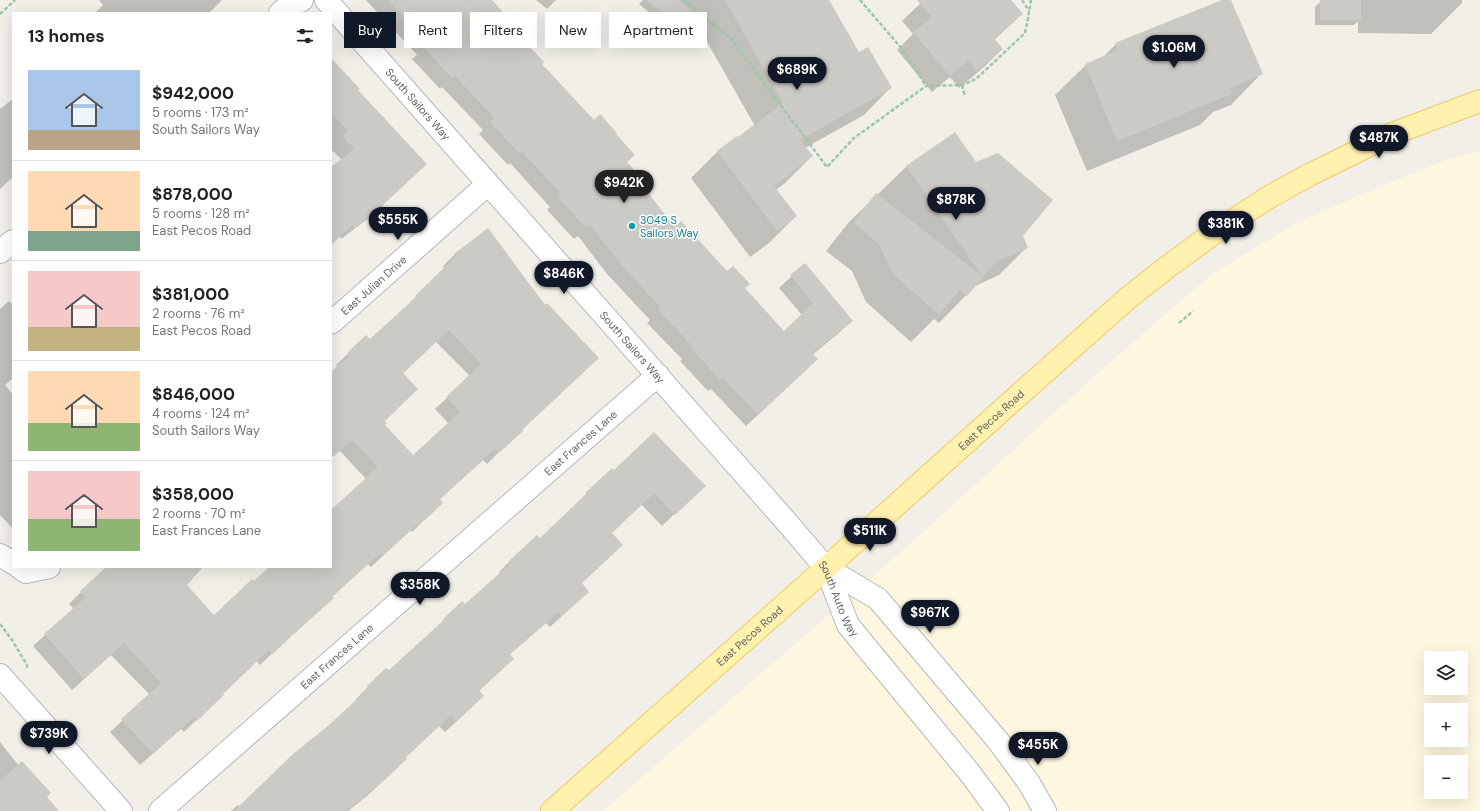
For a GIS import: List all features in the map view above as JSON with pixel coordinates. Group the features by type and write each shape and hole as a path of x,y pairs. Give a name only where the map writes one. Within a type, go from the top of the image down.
{"main road":[{"name":"East Pecos Road","path":"552,811 1128,298 1166,268 1214,233 1269,197 1348,155 1392,134 1480,101"}],"street":[{"path":"281,12 287,7 302,0"},
{"name":"South Sailors Way","path":"326,0 784,518 826,568"},
{"name":"East Julian Drive","path":"332,323 488,184"},
{"path":"0,252 12,241"},
{"name":"East Frances Lane","path":"160,811 658,375"},
{"path":"0,555 12,563"},
{"name":"South Auto Way","path":"826,568 848,625 969,772 998,811"},
{"name":"South Auto Way","path":"826,568 878,599 999,742 1029,783 1045,811"},
{"path":"0,675 121,811"}],"path":[{"path":"0,14 15,0"},
{"path":"684,0 731,39 827,167 854,138 926,86 962,84 976,79 1025,33 1031,0"},
{"path":"860,0 903,50 926,86"},
{"path":"1022,0 1030,11"},
{"path":"962,84 965,96"},
{"path":"1179,323 1193,311"},
{"path":"0,624 12,640 27,665 27,671"}],"shaded area":[{"path":"1480,151 1480,811 603,811 911,543 1108,364 1211,275 1296,223 1443,161"}],"building":[{"path":"388,0 492,0 503,12 470,12 470,48 531,48 544,62 542,64 594,120 600,114 635,155 627,162 641,177 638,180 675,227 681,221 727,271 733,266 750,284 745,288 784,331 813,303 790,275 805,263 853,321 812,353 818,359 758,415 723,378 720,380 691,348 693,347 658,310 661,308 619,262 590,225 586,228 558,197 561,194 522,152 520,154 490,122 494,118 455,76 452,78 424,48 462,48 462,12 404,12 404,17"},
{"path":"646,0 678,0 693,12 661,12"},
{"path":"725,0 829,0 859,52 868,47 892,88 800,140 813,156 774,186 797,216 777,231 717,151 783,103"},
{"path":"917,0 1011,0 1023,14 994,38 1003,49 977,71 968,60 950,76 913,32 932,17"},
{"path":"1222,0 1231,0 1263,74 1230,88 1232,94 1117,141 1085,64 1118,50 1115,43"},
{"path":"1320,0 1361,0 1361,20 1320,20"},
{"path":"332,59 360,89 358,90 427,164 383,206 354,228 352,225 332,244 332,166 355,149 342,136 348,131 332,114"},
{"path":"955,132 976,162 998,153 1053,200 1023,236 1028,248 997,261 967,296 960,290 939,315 893,274 879,244 853,223 876,193 981,275 906,166"},
{"path":"488,228 545,305 547,303 599,358 499,453 495,449 440,499 443,503 424,521 423,519 383,556 381,553 332,596 334,598 306,622 273,654 269,650 197,721 194,717 153,754 121,719 161,683 124,643 84,679 44,634 86,597 80,591 105,568 202,568 187,585 214,615 252,579 254,581 268,568 332,568 332,509 378,467 352,440 332,457 332,371 350,355 347,353 366,335 370,339 416,297 415,296 456,256 454,254","holes":["449,330 481,364 446,397 460,412 413,455 385,425 387,423 385,421 418,389 403,373"]},
{"path":"654,432 706,486 675,515 654,493 612,533 623,545 582,583 589,592 562,616 558,612 510,654 514,659 479,690 484,696 457,721 451,715 406,757 407,759 381,783 346,811 234,811 293,754 329,725 369,688 367,686 386,668 389,670 444,620 443,619 462,601 465,604 512,562 510,560 537,535 540,538 586,494 585,493 612,468 614,470"},
{"path":"22,761 51,793 47,797 59,811 0,811 0,781"}],"place":[{"name":"3049 S Sailors Way","path":"632,226"}]}
